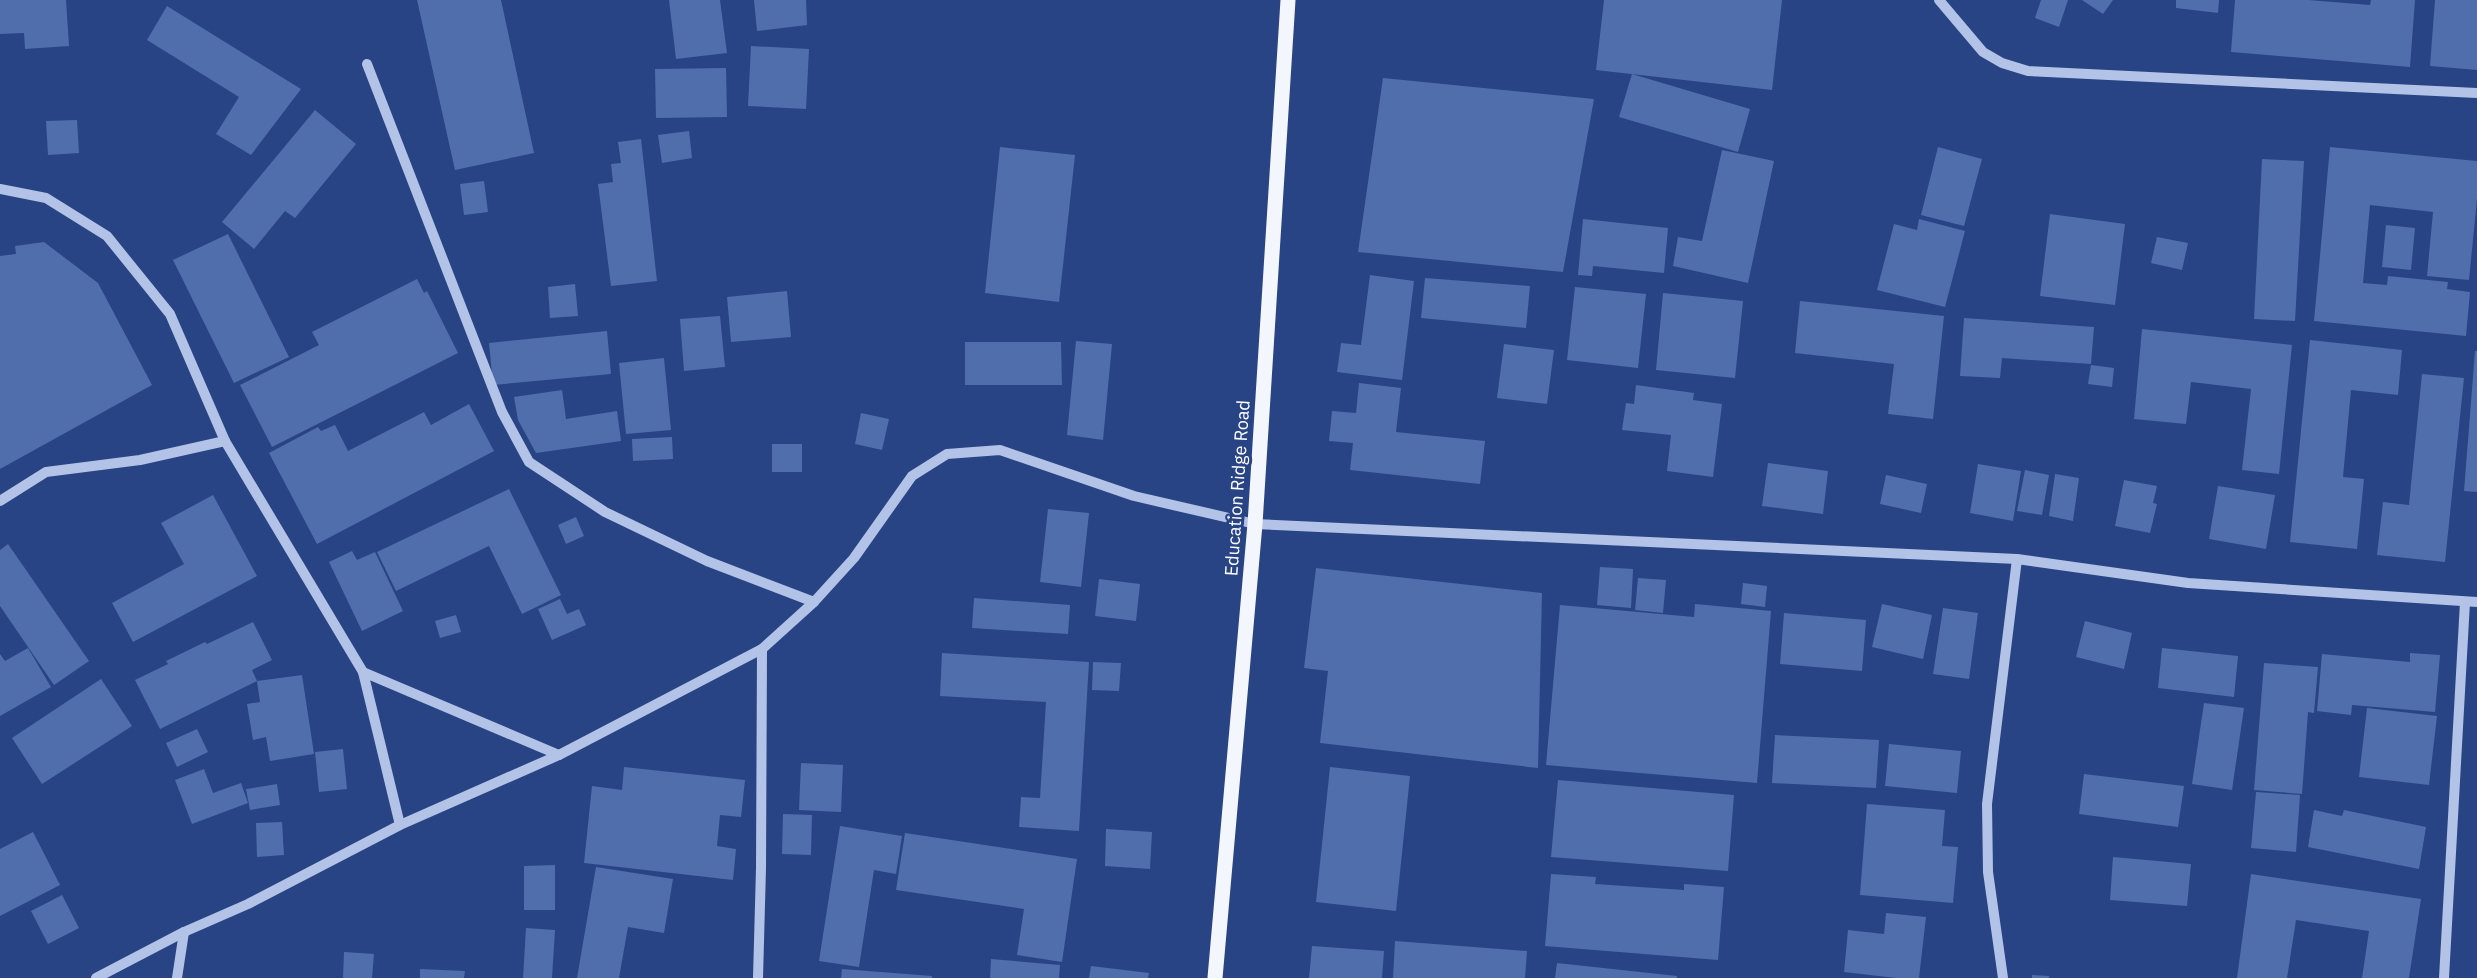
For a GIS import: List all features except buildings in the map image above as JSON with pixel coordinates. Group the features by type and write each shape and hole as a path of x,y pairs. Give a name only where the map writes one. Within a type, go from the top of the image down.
{"main road":[{"name":"Education Ridge Road","path":"1215,978 1255,524 1288,0"}],"street":[{"path":"1939,0 1983,52 2002,63 2028,71 2477,93"},
{"path":"367,64 501,412 529,462 605,512 708,561 814,602"},
{"path":"0,189 46,198 107,236 170,314 225,441 363,672 400,825"},
{"path":"0,501 46,472 140,460 225,441"},
{"path":"96,978 184,932 248,904 400,825 559,755 762,649 814,602 854,558 912,476 946,454 1000,450 1134,496 1255,524 2017,559 2188,583 2477,602"},
{"path":"2003,978 1988,872 1987,804 2017,559"},
{"path":"2444,978 2465,602"},
{"path":"758,978 762,649"},
{"path":"363,672 559,755"},
{"path":"177,978 184,932"}]}
